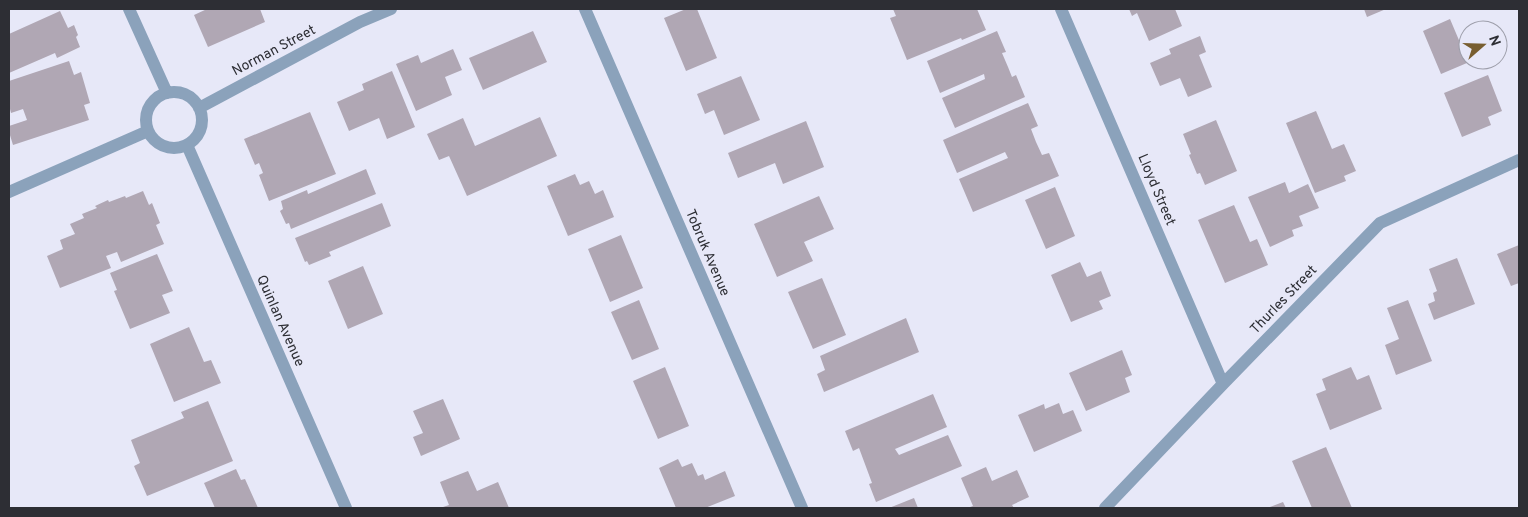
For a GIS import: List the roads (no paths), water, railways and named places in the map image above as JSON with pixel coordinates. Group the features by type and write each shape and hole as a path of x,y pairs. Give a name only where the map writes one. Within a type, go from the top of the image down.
{"street":[{"path":"129,9 167,93"},
{"name":"Norman Street","path":"199,108 360,22 391,9"},
{"name":"Tobruk Avenue","path":"586,9 802,508"},
{"name":"Lloyd Street","path":"1061,9 1223,384"},
{"path":"177,92 194,100 202,117 202,125 194,140 178,148 160,145 148,131 146,122 147,112 152,103 158,97 167,93 177,92"},
{"path":"9,192 148,131"},
{"name":"Quinlan Avenue","path":"187,145 346,508"},
{"name":"Thurles Street","path":"1105,508 1380,224 1519,160"}]}
